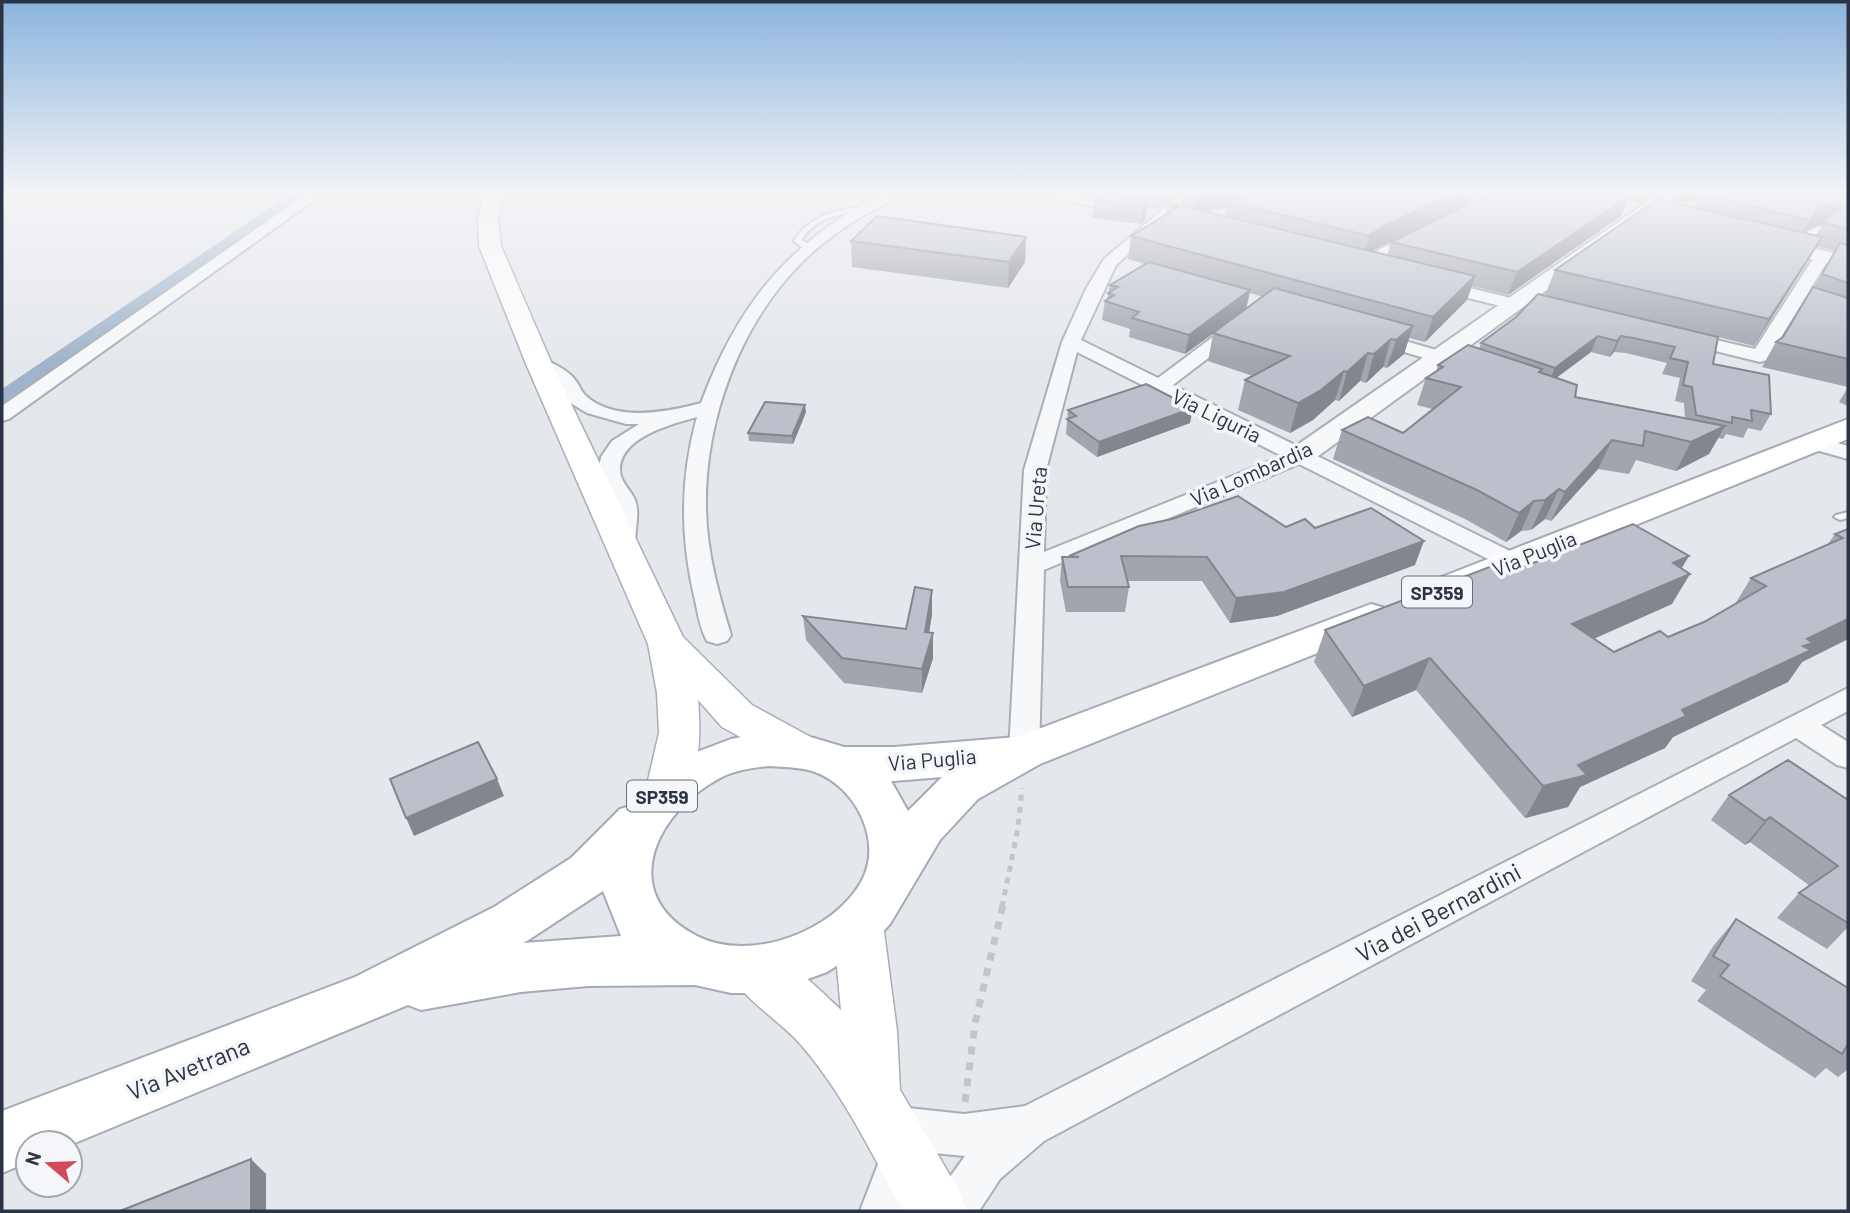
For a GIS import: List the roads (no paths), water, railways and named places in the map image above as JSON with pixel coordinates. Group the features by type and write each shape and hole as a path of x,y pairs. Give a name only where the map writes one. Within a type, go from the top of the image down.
{"main road":[{"path":"491,250 539,364 667,644 677,693 680,733 656,802"},
{"name":"Via Puglia","path":"873,903 923,826 962,786 1024,752 1513,562 1831,447 1848,428"},
{"path":"667,644 737,716 868,784 887,812 894,846 873,903 870,1031 888,1126"},
{"name":"SP359","path":"374,995 512,923 589,873 656,802 698,768 732,755 768,750 821,758"},
{"name":"Via Puglia","path":"821,758 894,764 1024,752"},
{"name":"SP359","path":"656,802 629,849 626,883 637,916 661,944 697,962"},
{"name":"SP359","path":"374,995 502,968 631,958 697,962 724,969 754,969 793,962 829,946 873,903"},
{"path":"754,969 800,1006 836,1047 888,1126 936,1211"},
{"name":"Via Avetrana","path":"2,1142 374,995"}],"street":[{"path":"2,415 235,250"},
{"path":"717,635 704,584 694,510 700,451 710,407 735,344 758,302 808,250"},
{"name":"Via Ureta","path":"1024,752 1035,470 1071,342 1094,289 1110,262 1122,250"},
{"path":"1360,265 1390,250"},
{"name":"Via Lombardia","path":"1030,567 1300,456 1590,250"},
{"path":"1792,250 1848,262"},
{"path":"1667,333 1760,356 1822,257"},
{"path":"1110,262 1135,269"},
{"path":"1360,265 1393,273"},
{"path":"1420,280 1518,301 1548,304"},
{"path":"1795,300 1816,308"},
{"path":"1160,386 1254,314"},
{"path":"1353,331 1478,369"},
{"name":"Via Liguria","path":"1071,342 1513,562"},
{"path":"539,364 567,381 576,398 594,409 625,418 672,417"},
{"path":"623,544 624,503 609,471 613,452 637,433 672,417 710,407"},
{"name":"Via dei Bernardini","path":"953,1211 985,1164 1029,1126 1848,698"},
{"path":"1797,724 1848,757"},
{"path":"882,1211 888,1126"},
{"name":"Via dei Bernardini","path":"888,1126 964,1135 1029,1126"}],"waterway":[{"path":"2,399 220,250"}]}
